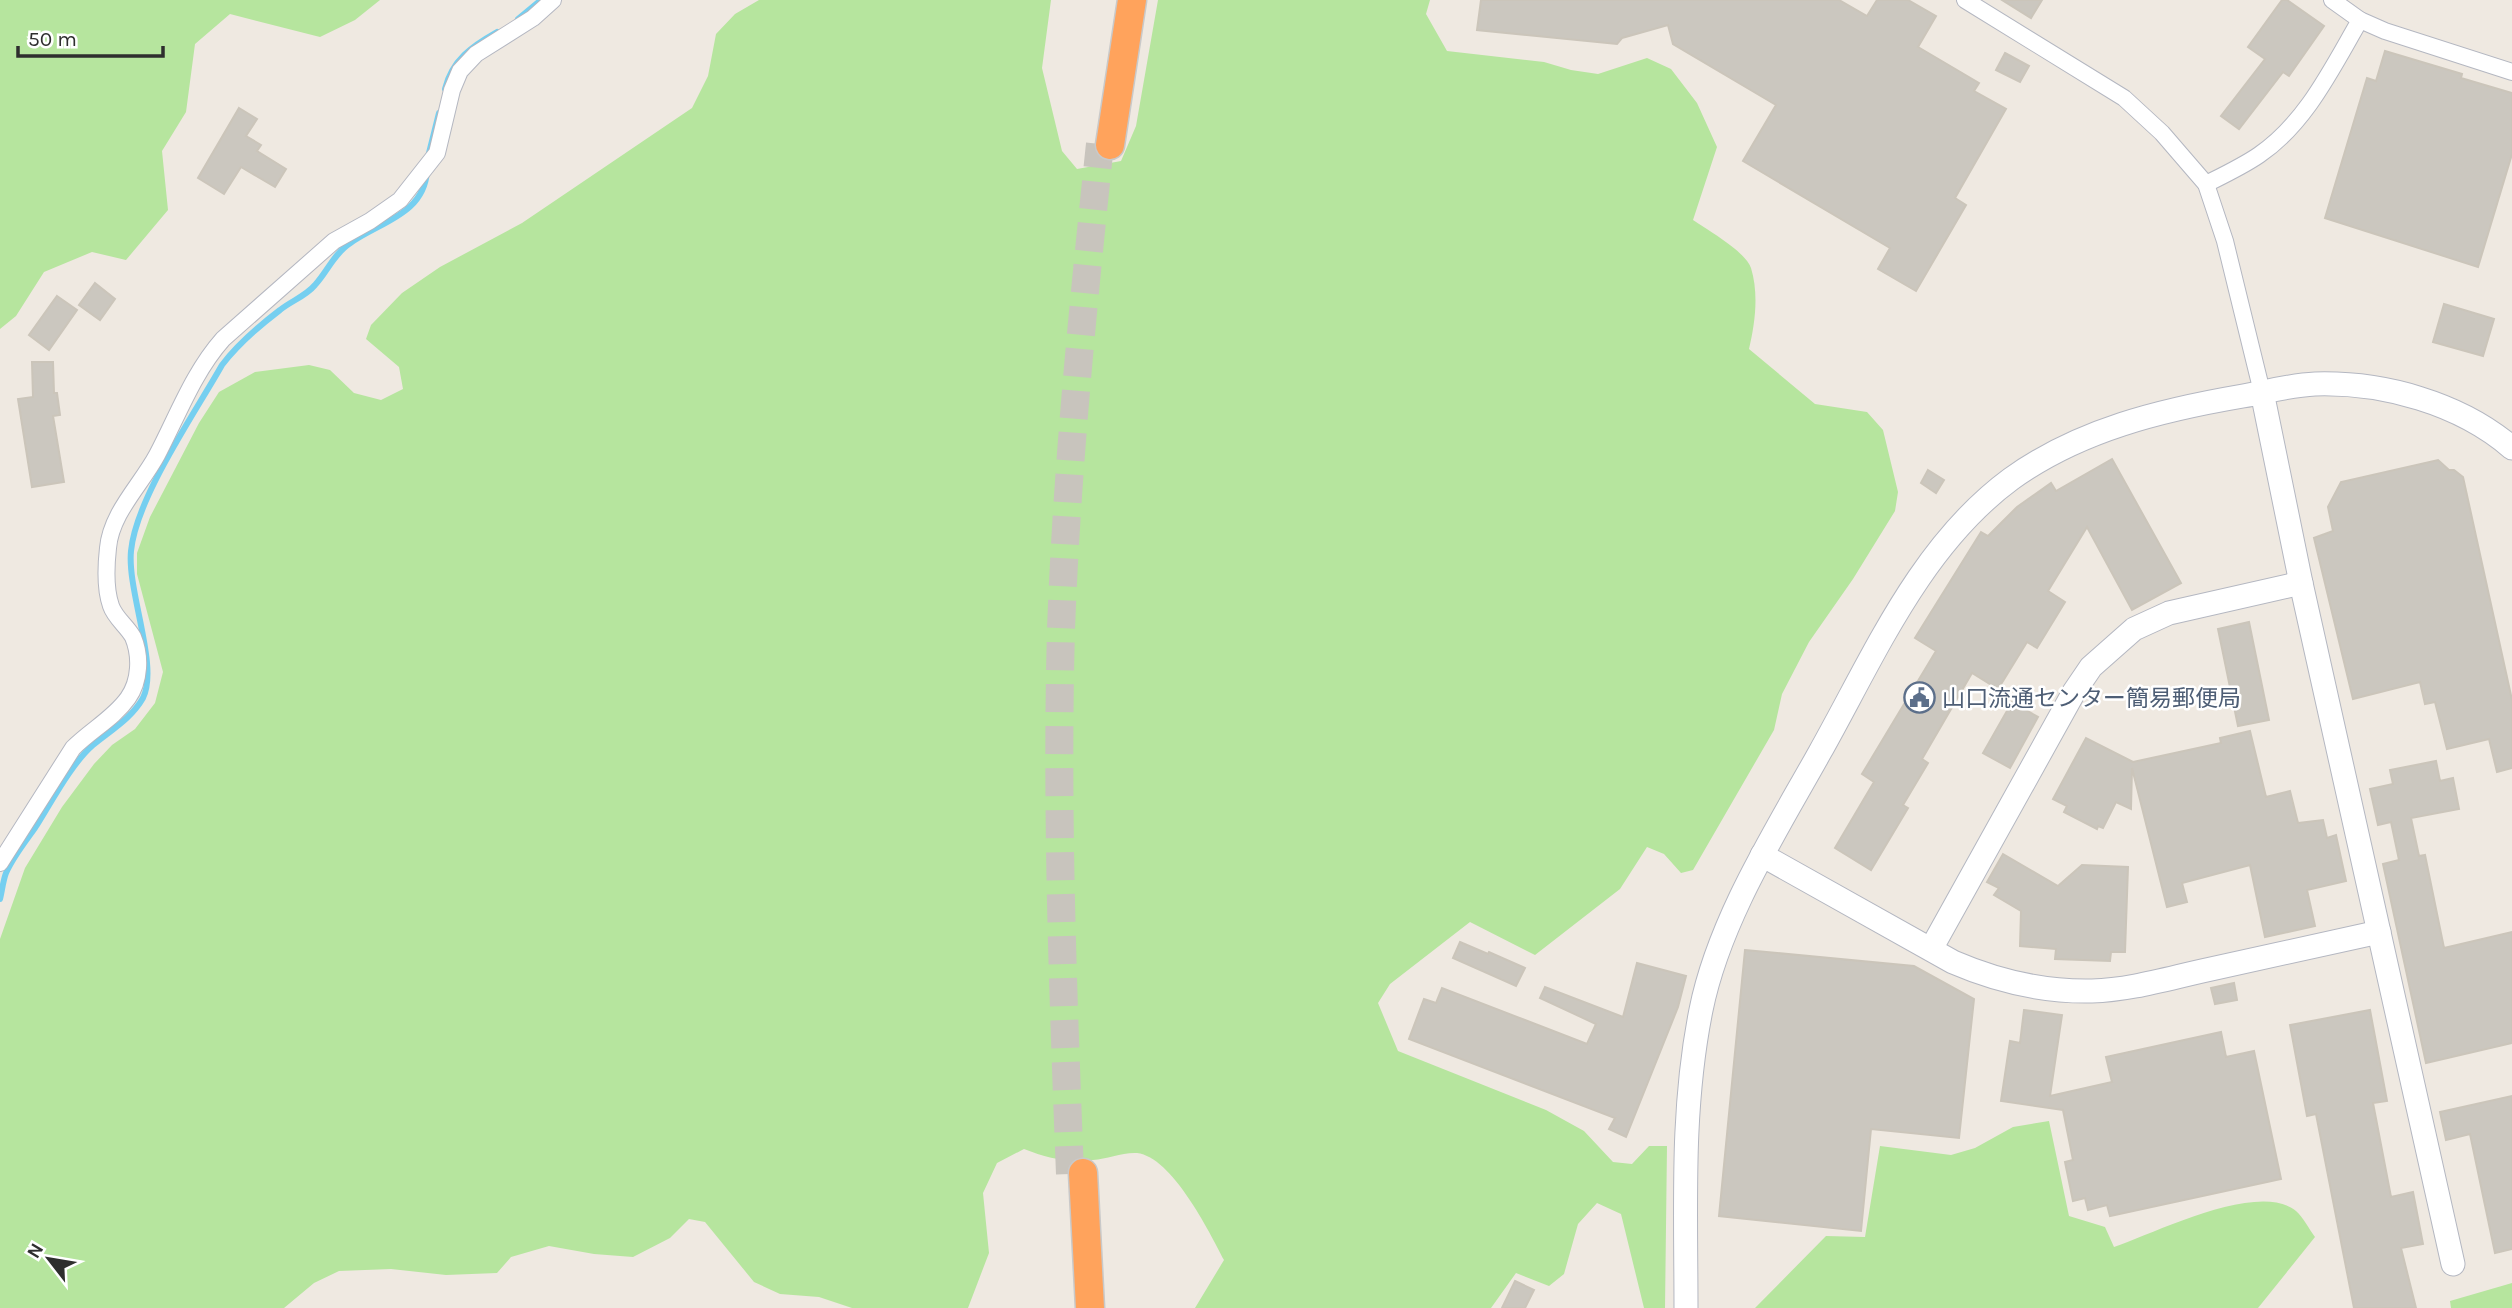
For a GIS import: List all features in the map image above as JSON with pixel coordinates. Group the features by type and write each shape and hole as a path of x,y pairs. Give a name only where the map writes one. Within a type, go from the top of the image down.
{"highway":[{"path":"1121,0 1105,145 1132,0"},
{"path":"1076,1308 1076,1173 1090,1308"}],"street":[{"path":"0,863 73,748 118,711 137,682 137,656 132,636 112,609 107,593 107,549 111,530 157,455 209,355 223,339 334,241 400,200 437,153 452,90 460,71 476,54 533,18 553,0"},
{"path":"1965,0 2124,98 2162,133 2206,184 2225,241 2262,392 2301,583 2452,1264"},
{"path":"2332,0 2360,20 2385,31 2512,72"},
{"path":"2206,184 2260,155 2289,130 2319,90 2360,20"},
{"path":"1686,1308 1685,1119 1692,1057 1702,1004 1717,958 1734,913 1762,855 1906,599 1957,528 1986,500 2043,457 2082,439 2180,407 2312,384 2373,388 2430,402 2510,442"},
{"path":"1931,949 2074,692 2091,667 2134,629 2169,613 2301,583"},
{"path":"1762,855 1963,966 2010,983 2061,990 2093,991 2138,985 2379,932"}],"green space":[{"path":"0,0 380,0 355,20 320,37 230,14 195,44 186,112 162,151 168,210 126,260 92,252 44,272 16,316 0,329"},
{"path":"759,0 1051,0 1042,68 1062,151 1077,169 1121,161 1136,126 1158,0 1430,0 1426,14 1447,51 1544,62 1598,74 1647,58 1671,69 1697,103 1717,147 1693,220 1734,248 1751,268 1755,309 1749,349 1815,404 1867,412 1883,430 1898,492 1895,511 1853,579 1809,642 1782,694 1774,730 1693,870 1681,873 1664,854 1647,847 1620,889 1535,955 1470,922 1390,984 1378,1003 1398,1051 1546,1110 1584,1131 1613,1162 1632,1164 1649,1146 1667,1146 1665,1308 1644,1308 1621,1214 1597,1203 1578,1224 1564,1274 1549,1286 1516,1273 1491,1308 1195,1308 1224,1260 1188,1197 1163,1167 1137,1153 1075,1161 1024,1149 997,1163 983,1193 989,1253 968,1308 852,1308 819,1297 780,1294 754,1282 705,1222 689,1219 670,1238 633,1257 549,1246 511,1257 497,1273 446,1275 391,1269 339,1271 314,1283 284,1308 0,1308 0,939 25,868 62,807 94,764 112,745 135,729 155,703 163,672 137,574 137,553 150,517 199,423 219,392 255,372 309,365 330,370 354,393 381,400 403,389 399,367 366,339 371,325 402,293 440,267 522,223 692,108 708,76 716,34 735,14"},
{"path":"2049,1121 2069,1216 2105,1227 2114,1247 2206,1212 2258,1202 2279,1203 2296,1211 2315,1237 2258,1308 1755,1308 1826,1236 1865,1237 1880,1146 1951,1155 1975,1148 2013,1127"},
{"path":"2512,1283 2512,1308 2451,1308 2450,1301"}],"building":[{"path":"1481,0 1839,0 1867,16 1877,0 1908,0 1936,16 1918,47 1979,83 1974,91 2006,109 1955,198 1966,205 1916,291 1878,269 1890,248 1743,161 1776,105 1673,44 1668,25 1622,38 1617,44 1477,30"},
{"path":"2002,0 2042,0 2031,18"},
{"path":"2282,0 2287,0 2324,26 2289,76 2283,72 2239,129 2221,116 2265,59 2248,47"},
{"path":"2385,51 2462,74 2461,78 2512,93 2512,154 2478,267 2325,218 2367,78 2376,81"},
{"path":"2005,53 2029,66 2020,82 1996,70"},
{"path":"239,108 257,119 246,136 261,145 257,151 286,169 275,187 241,167 224,194 198,178"},
{"path":"95,283 115,299 100,320 79,305"},
{"path":"57,296 77,310 49,350 29,335"},
{"path":"2444,304 2494,319 2483,356 2433,342"},
{"path":"32,362 53,362 54,393 57,393 60,415 53,416 64,482 32,487 18,399 33,397"},
{"path":"2112,459 2181,583 2132,610 2087,527 2048,591 2065,602 2037,648 2027,642 1998,689 1972,673 1922,759 1928,763 1903,805 1908,808 1871,870 1835,848 1874,782 1862,774 1936,651 1915,638 1981,532 1988,536 2017,507 2051,483 2056,491"},
{"path":"2438,460 2463,477 2512,700 2512,768 2497,772 2489,739 2447,749 2435,702 2425,704 2420,682 2353,699 2314,538 2333,531 2328,507 2341,482"},
{"path":"1928,470 1944,480 1936,493 1921,483"},
{"path":"2249,622 2269,720 2238,726 2218,629"},
{"path":"2012,702 2038,717 2010,768 1983,753"},
{"path":"2250,731 2266,797 2290,791 2298,823 2323,820 2327,838 2336,835 2346,881 2307,890 2315,926 2265,937 2250,865 2182,883 2187,902 2167,907 2132,768 2131,809 2116,802 2103,828 2098,826 2097,829 2064,812 2067,806 2053,799 2086,738 2133,762 2221,743 2220,738"},
{"path":"2436,761 2440,781 2453,778 2459,809 2411,818 2419,856 2425,855 2444,948 2512,932 2512,1043 2426,1063 2383,864 2399,860 2391,822 2378,825 2370,789 2393,784 2390,770"},
{"path":"2003,854 2058,886 2082,865 2128,867 2125,952 2111,952 2110,961 2055,959 2056,949 2020,946 2021,911 1994,895 1999,888 1987,882"},
{"path":"1460,942 1525,968 1516,986 1453,958"},
{"path":"1745,950 1914,966 1974,999 1959,1138 1871,1129 1861,1231 1719,1216"},
{"path":"1637,963 1686,976 1678,1007 1626,1137 1609,1129 1615,1118 1409,1039 1424,999 1436,1003 1442,988 1587,1044 1596,1024 1540,998 1545,987 1623,1017"},
{"path":"2234,983 2237,1000 2215,1004 2211,988"},
{"path":"2024,1010 2062,1015 2050,1096 2112,1082 2106,1057 2221,1032 2226,1057 2254,1051 2281,1179 2110,1216 2107,1205 2088,1210 2085,1198 2073,1201 2065,1162 2073,1160 2063,1110 2001,1101 2010,1041 2020,1043"},
{"path":"2370,1010 2387,1101 2373,1103 2391,1197 2413,1192 2423,1244 2401,1248 2416,1308 2354,1308 2316,1114 2307,1116 2290,1025"},
{"path":"2512,1096 2512,1249 2495,1253 2470,1134 2446,1140 2440,1112"},
{"path":"1515,1281 1534,1290 1525,1308 1502,1308"}],"waterway":[{"path":"518,19 541,0"},
{"path":"445,89 453,70 464,55 497,32"},
{"path":"428,157 439,113"},
{"path":"0,899 9,867 69,773 85,753 127,718 143,698 147,684 147,667 133,586 131,551 144,506 183,431 222,365 235,350 272,316 311,289 344,248 409,208 424,186 427,171"}],"tunnel":[{"path":"1070,1174 1060,833 1061,629 1071,447 1100,144"}],"place":[{"name":"山口流通センター簡易郵便局","path":"1919,698"}]}
